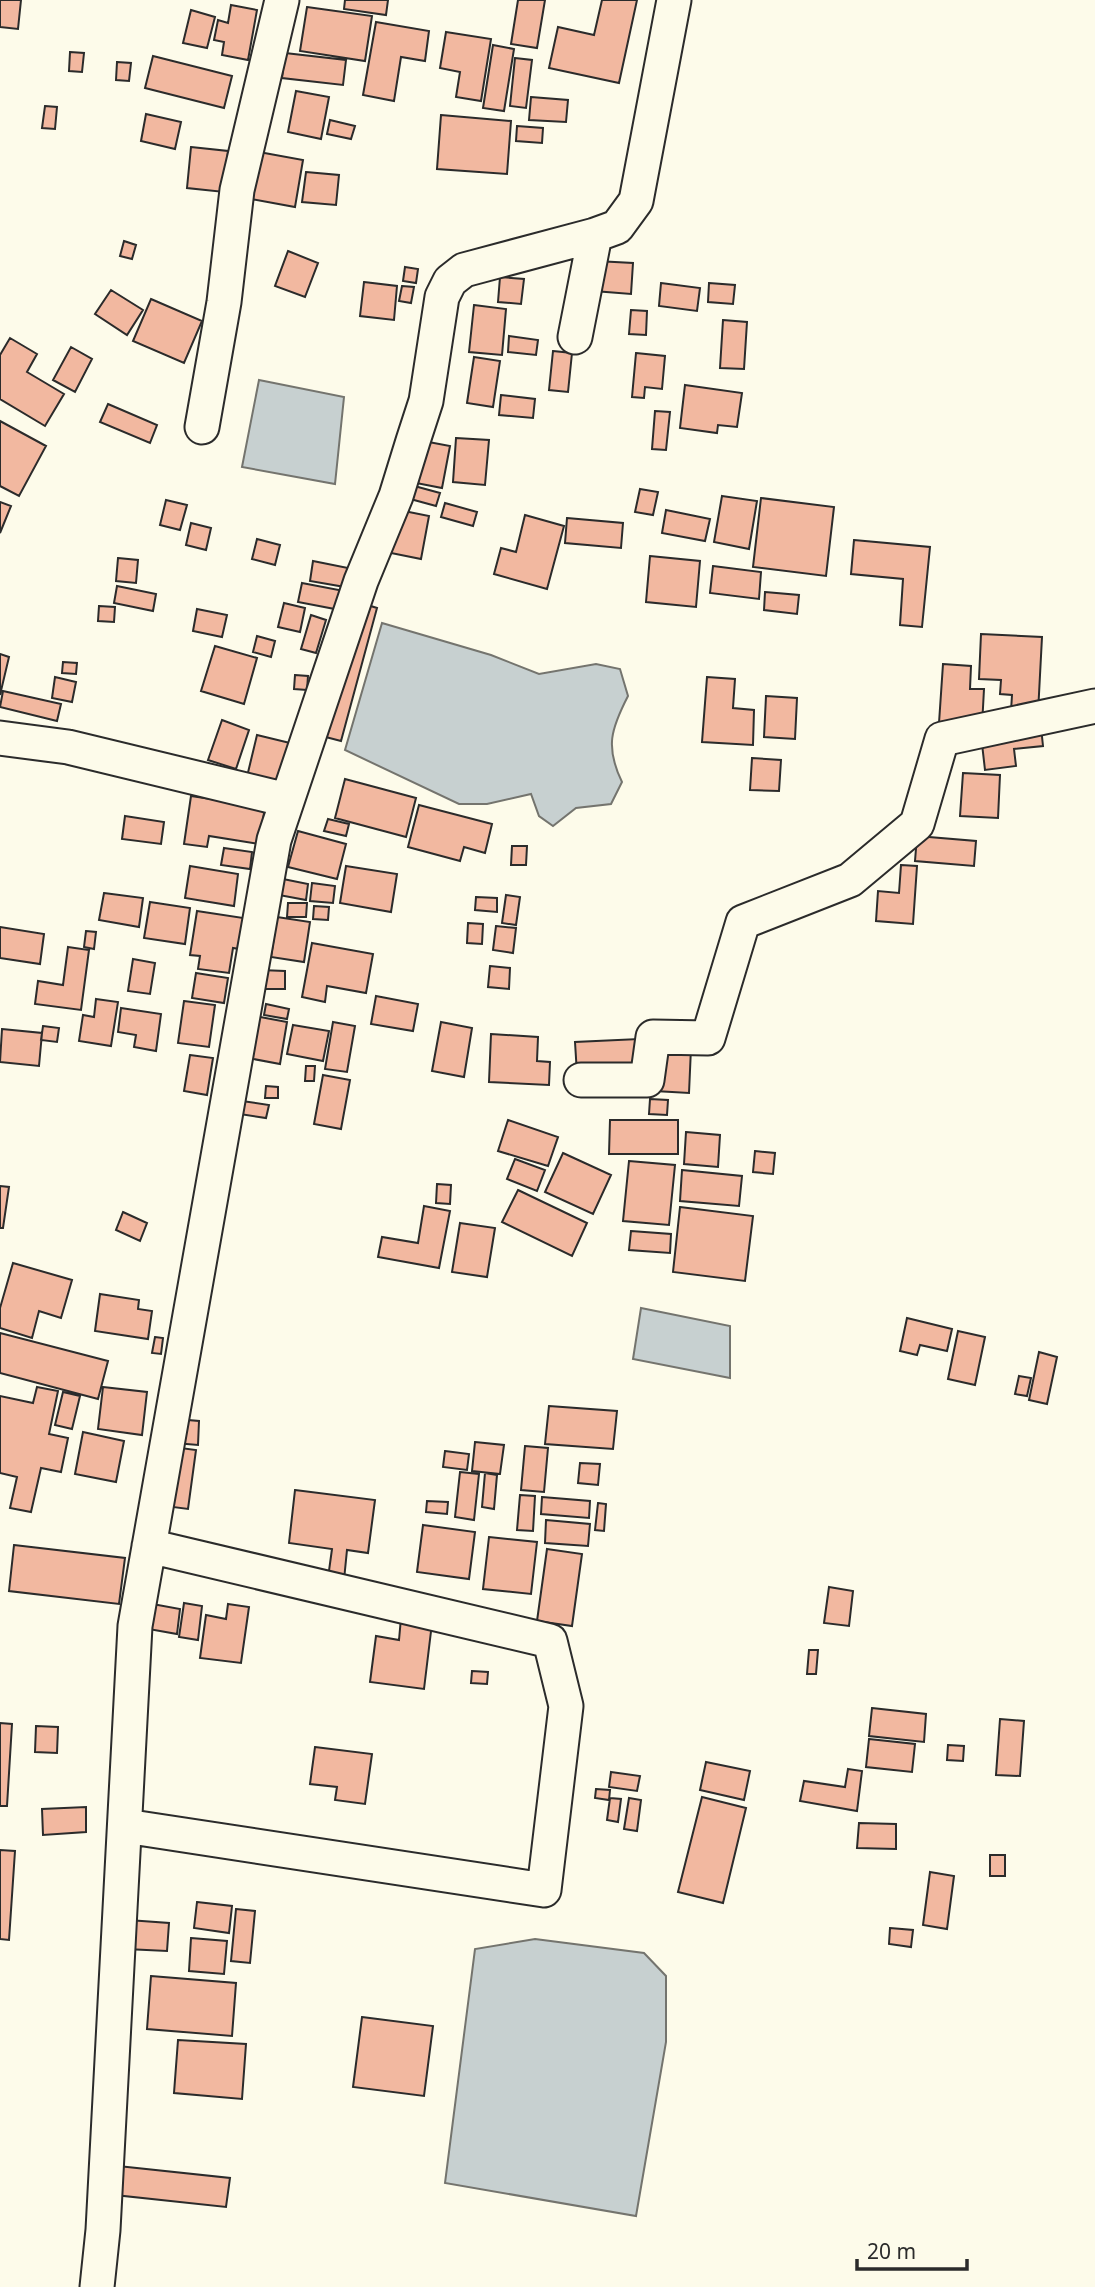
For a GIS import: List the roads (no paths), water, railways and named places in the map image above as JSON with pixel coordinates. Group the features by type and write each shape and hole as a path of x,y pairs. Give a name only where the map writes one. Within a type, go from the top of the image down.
{"street":[{"path":"202,427 224,302 237,190 282,0"},
{"path":"97,2287 135,1626 274,840 361,581 407,463 426,401 442,298 450,281 464,270 595,235 617,227 626,218 636,201 674,0"},
{"path":"575,337 595,235"},
{"path":"581,1080 647,1080 653,1037 708,1038 743,922 850,880 917,824 942,739 1095,706"},
{"path":"0,738 68,747 288,800"},
{"path":"125,1826 544,1890 566,1706 550,1641 149,1546"}]}
